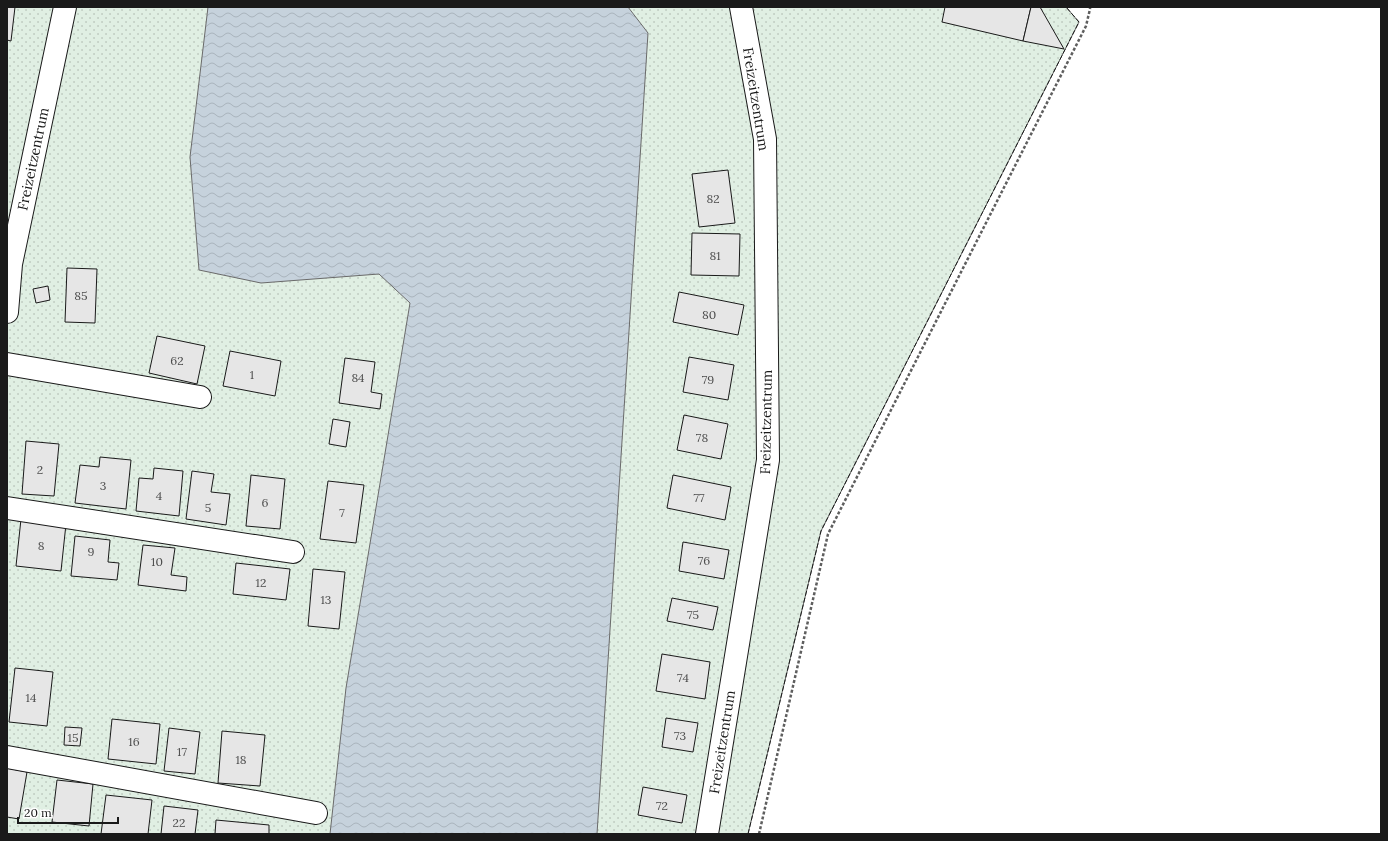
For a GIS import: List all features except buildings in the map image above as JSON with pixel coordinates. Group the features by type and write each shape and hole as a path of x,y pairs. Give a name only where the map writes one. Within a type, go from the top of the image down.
{"street":[{"name":"Freizeitzentrum","path":"7,312 11,264 65,7"},
{"name":"Freizeitzentrum","path":"707,834 768,460 765,139 741,7"},
{"path":"7,364 200,397"},
{"path":"7,508 294,552"},
{"path":"7,757 316,813"}],"path":[{"path":"759,834 828,534 1086,26 1090,7"}],"green space":[{"path":"7,7 1066,7 1079,22 821,531 748,834 7,834"}],"water":[{"path":"208,7 628,7 648,33 597,834 330,834 346,688 410,303 379,274 261,283 199,270 190,157"}],"fence":[{"path":"748,834 821,531 1079,22 1066,7"}]}
